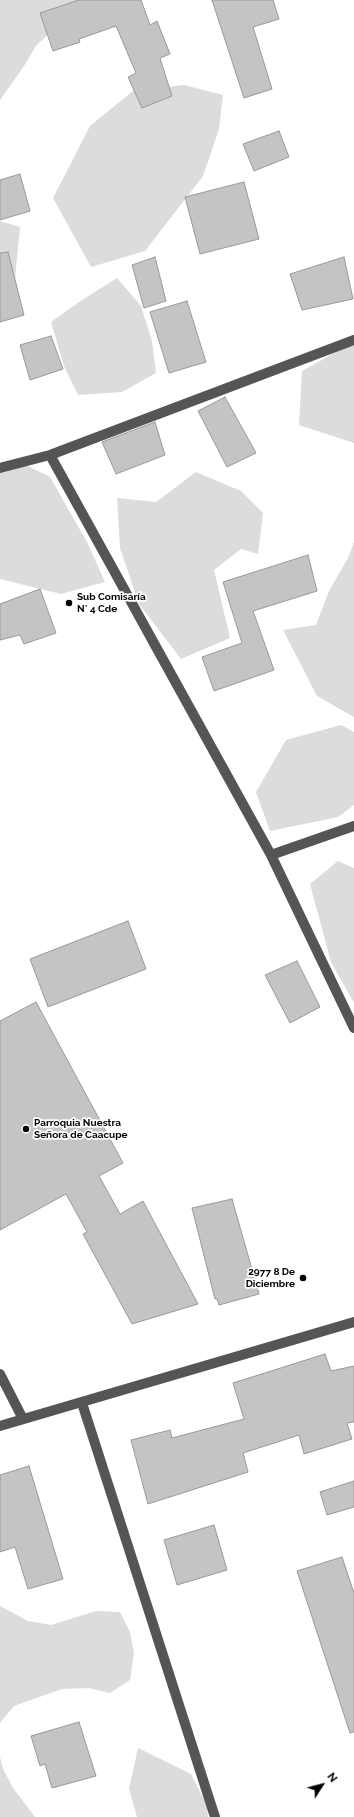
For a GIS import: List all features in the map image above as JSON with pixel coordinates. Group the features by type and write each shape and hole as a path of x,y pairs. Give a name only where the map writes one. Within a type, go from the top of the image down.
{"street":[{"path":"0,468 50,454 354,340"},
{"path":"50,454 272,855 354,1028"},
{"path":"272,855 354,826"},
{"path":"0,1426 354,1322"},
{"path":"0,1374 23,1419"},
{"path":"82,1403 215,1817"}],"shaded area":[{"path":"0,0 84,0 36,46 0,100"},
{"path":"184,85 223,95 219,129 203,176 145,251 91,267 53,198 90,126 134,90"},
{"path":"0,221 20,227 15,279 0,298"},
{"path":"117,278 141,306 152,341 156,373 122,392 78,395 64,366 51,322"},
{"path":"354,342 354,443 299,425 302,371"},
{"path":"16,460 50,477 87,542 105,582 61,594 0,579 0,466"},
{"path":"196,472 241,491 263,513 258,554 241,549 214,570 230,638 181,659 139,604 120,548 117,498 156,502"},
{"path":"354,542 354,717 317,696 283,630 316,625 329,591 348,558"},
{"path":"341,725 354,732 354,805 338,817 270,831 256,792 286,740"},
{"path":"338,861 354,868 354,1003 331,962 310,884"},
{"path":"0,1606 28,1621 51,1625 96,1611 120,1612 130,1632 134,1653 130,1680 110,1693 89,1688 62,1689 14,1706 0,1723"},
{"path":"138,1748 191,1774 207,1806 208,1817 137,1817 129,1789"},
{"path":"0,1757 3,1769 13,1788 35,1817 0,1817"}],"building":[{"path":"79,0 141,0 150,25 157,21 170,54 160,58 172,96 142,108 128,77 136,73 116,26 79,39 80,42 53,51 40,13"},
{"path":"212,0 273,0 279,19 253,27 272,89 244,98"},
{"path":"279,131 289,157 254,171 243,144"},
{"path":"20,174 30,211 0,220 0,180"},
{"path":"244,182 259,239 200,254 185,197"},
{"path":"8,252 24,315 0,322 0,253"},
{"path":"155,257 166,301 144,308 132,265"},
{"path":"344,257 353,299 302,310 290,274"},
{"path":"187,301 206,362 169,373 150,312"},
{"path":"51,336 63,369 30,380 20,345"},
{"path":"225,397 256,453 227,467 198,411"},
{"path":"155,422 165,455 116,474 102,442"},
{"path":"308,555 317,591 253,611 274,670 214,691 202,657 242,643 223,582"},
{"path":"40,589 56,633 24,644 20,635 0,640 0,604"},
{"path":"128,921 146,969 48,1007 30,959"},
{"path":"297,961 320,1007 290,1023 265,975"},
{"path":"36,1002 123,1163 99,1176 120,1214 143,1201 198,1304 132,1324 83,1234 87,1232 66,1194 0,1230 0,1021"},
{"path":"232,1199 259,1294 219,1305 217,1299 215,1299 192,1208"},
{"path":"325,1354 331,1371 354,1366 354,1422 347,1423 352,1439 304,1454 299,1435 243,1453 248,1472 148,1504 131,1440 170,1430 172,1438 244,1419 233,1383"},
{"path":"29,1466 63,1579 28,1589 15,1547 0,1552 0,1475"},
{"path":"354,1481 354,1507 327,1515 320,1492"},
{"path":"214,1525 227,1570 177,1585 164,1540"},
{"path":"342,1557 354,1593 354,1732 350,1733 297,1571"},
{"path":"79,1722 96,1776 52,1788 45,1764 40,1766 31,1736"}],"place":[{"name":"Sub Comisaría N° 4 Cde","path":"69,603"},
{"name":"Parroquia Nuestra Señora de Caacupe","path":"26,1129"},
{"name":"2977 8 De Diciembre","path":"303,1278"}]}
